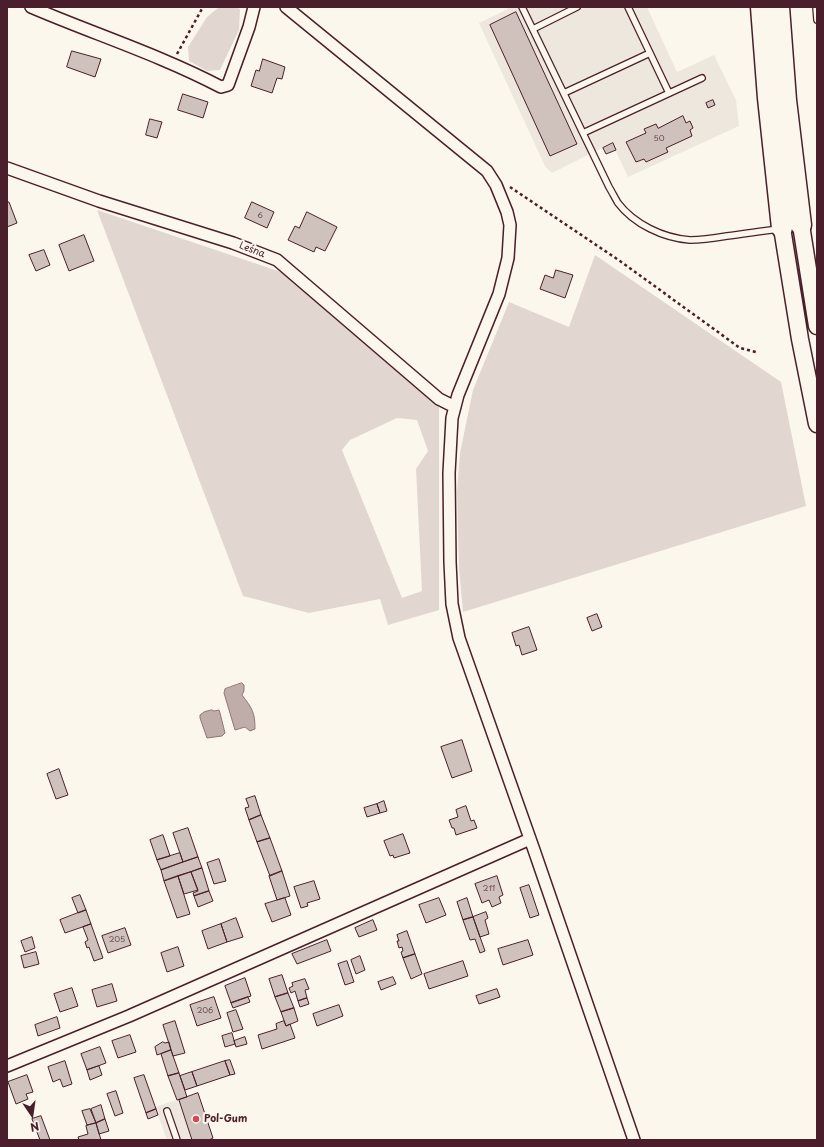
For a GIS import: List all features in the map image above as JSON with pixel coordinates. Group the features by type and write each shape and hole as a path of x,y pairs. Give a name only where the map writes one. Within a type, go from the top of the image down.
{"highway":[{"path":"761,7 768,98 792,227"},
{"path":"779,7 786,100 792,227"}],"main road":[{"path":"792,227 817,326"},
{"path":"792,227 800,339 817,424"}],"street":[{"path":"31,7 172,63 221,87 228,85 249,27 254,7"},
{"path":"286,7 487,171 496,185 507,212 510,225 508,258 499,294 458,395 452,418 449,473 452,604 459,638 530,838 634,1140"},
{"name":"Leśna","path":"7,168 106,203 233,243 277,260 439,399 455,407"},
{"path":"7,1066 129,1016 530,838"}],"lane":[{"path":"522,7 609,187 618,202 628,214 640,223 657,232 676,238 690,240 792,227"},
{"path":"533,29 577,7"},
{"path":"628,7 669,93"},
{"path":"816,7 817,20"},
{"path":"564,93 650,53"},
{"path":"583,133 702,78"},
{"path":"167,1111 177,1140"}],"path":[{"path":"172,63 203,7"},
{"path":"487,171 620,261 740,348 756,352"}],"shaded area":[{"path":"219,7 236,7 240,9 239,30 220,70 207,71 189,61 188,47 207,17"},
{"path":"507,7 647,7 677,72 714,55 736,100 739,126 628,177 612,143 552,173 545,166 479,23 508,9"},
{"path":"97,210 281,272 439,407 439,610 388,625 380,599 309,613 243,596","holes":["397,418 417,420 428,451 416,469 422,591 402,598 342,450 350,440"]},
{"path":"595,255 781,382 806,506 463,612 459,568 457,491 460,453 473,390 509,302 569,327"},
{"path":"242,683 244,685 244,691 242,695 251,707 254,714 255,729 250,731 245,727 235,730 224,693 225,689"},
{"path":"219,710 225,733 222,736 207,738 200,715 204,712"},
{"path":"198,1093 214,1140 167,1140 155,1107"}],"building":[{"path":"516,12 577,144 550,156 490,25"},
{"path":"72,51 101,59 95,77 67,67"},
{"path":"263,59 285,67 282,79 277,78 272,93 251,86 256,70 259,71"},
{"path":"183,94 208,102 203,118 178,110"},
{"path":"713,100 715,105 708,108 706,103"},
{"path":"683,116 686,123 690,121 693,128 690,130 692,136 666,148 668,152 646,162 644,159 636,162 626,142 646,133 644,129 656,124 658,128"},
{"path":"150,119 162,122 157,138 146,135"},
{"path":"613,143 616,150 606,154 603,148"},
{"path":"7,202 9,202 17,223 7,227"},
{"path":"252,202 274,212 267,228 245,218"},
{"path":"307,212 337,227 325,251 316,247 314,252 288,240 295,226 299,228"},
{"path":"84,235 94,261 69,271 59,245"},
{"path":"44,250 50,265 36,271 29,255"},
{"path":"556,270 573,275 565,298 540,289 545,275 553,278"},
{"path":"597,614 602,627 592,631 587,618"},
{"path":"529,627 537,650 522,655 519,645 516,646 512,633"},
{"path":"462,740 472,771 452,778 441,747"},
{"path":"59,769 68,795 56,799 47,774"},
{"path":"255,796 261,815 249,820 245,808 249,807 246,799"},
{"path":"384,801 387,811 380,813 377,804"},
{"path":"377,804 380,813 367,817 364,808"},
{"path":"466,806 471,821 474,820 477,828 456,835 449,820 458,817 456,810"},
{"path":"261,815 270,838 257,842 249,820"},
{"path":"188,828 198,857 183,862 173,833"},
{"path":"403,834 410,853 394,858 393,855 390,856 384,841"},
{"path":"163,835 170,856 157,860 150,840"},
{"path":"270,838 282,871 270,876 257,842"},
{"path":"180,853 183,862 161,870 157,860"},
{"path":"198,857 202,868 164,881 161,870"},
{"path":"219,859 226,881 214,884 207,863"},
{"path":"202,868 209,891 194,896 193,893 198,891 191,872"},
{"path":"282,871 290,896 277,900 269,876"},
{"path":"191,872 198,890 184,894 178,876"},
{"path":"178,876 190,914 177,918 164,881"},
{"path":"497,876 503,895 499,897 501,903 492,907 489,900 482,903 475,884"},
{"path":"314,881 320,899 307,903 308,906 301,908 294,887"},
{"path":"529,885 539,915 530,918 520,888"},
{"path":"209,891 213,901 198,907 194,896"},
{"path":"80,895 86,910 78,913 72,898"},
{"path":"285,898 291,915 272,922 265,904"},
{"path":"439,898 446,915 426,923 419,905"},
{"path":"467,898 473,917 463,920 457,902"},
{"path":"86,910 91,924 65,933 60,920"},
{"path":"486,912 488,918 485,920 489,934 480,937 473,917"},
{"path":"473,917 485,951 480,953 475,939 470,940 463,920"},
{"path":"236,918 243,937 227,942 221,924"},
{"path":"373,920 377,930 359,937 355,928"},
{"path":"91,924 103,958 94,961 89,947 87,948 85,942 88,940 83,927"},
{"path":"221,924 227,942 208,949 202,931"},
{"path":"125,928 131,945 108,953 102,936"},
{"path":"407,931 415,954 403,958 401,952 403,951 402,947 399,948 397,935"},
{"path":"32,937 35,948 25,952 21,941"},
{"path":"327,940 331,951 297,964 292,954"},
{"path":"528,940 533,955 503,965 498,949"},
{"path":"178,947 184,966 167,972 161,953"},
{"path":"36,952 39,964 24,968 21,956"},
{"path":"415,954 422,974 411,979 403,958"},
{"path":"360,956 365,970 356,974 351,960"},
{"path":"347,961 354,982 345,985 338,964"},
{"path":"463,961 468,976 429,989 424,974"},
{"path":"282,975 288,993 275,997 269,979"},
{"path":"393,977 396,984 381,990 378,982"},
{"path":"245,978 251,996 231,1003 225,986"},
{"path":"305,979 309,989 305,990 307,998 298,1001 295,991 291,993 289,988 293,986 292,983"},
{"path":"112,984 117,1001 97,1007 92,990"},
{"path":"72,988 78,1006 60,1012 54,994"},
{"path":"497,989 500,997 479,1004 476,996"},
{"path":"288,993 294,1008 281,1012 275,997"},
{"path":"214,997 221,1018 197,1026 190,1005"},
{"path":"248,997 250,1002 233,1008 231,1003"},
{"path":"307,998 309,1004 300,1007 298,1001"},
{"path":"339,1005 343,1016 317,1026 313,1014"},
{"path":"294,1008 298,1021 286,1026 281,1012"},
{"path":"236,1010 243,1029 233,1032 227,1013"},
{"path":"57,1017 60,1028 38,1036 35,1025"},
{"path":"175,1021 185,1053 173,1056 163,1025"},
{"path":"284,1021 286,1026 290,1024 295,1038 262,1049 258,1035 277,1029 276,1024"},
{"path":"232,1033 235,1044 225,1047 222,1036"},
{"path":"130,1035 136,1052 118,1058 112,1041"},
{"path":"245,1037 247,1044 236,1047 234,1041"},
{"path":"163,1042 169,1042 171,1050 157,1055 155,1047"},
{"path":"100,1047 106,1063 87,1070 81,1054"},
{"path":"171,1050 179,1073 168,1076 161,1054"},
{"path":"230,1060 235,1074 230,1075 225,1061"},
{"path":"65,1061 72,1084 63,1087 60,1079 53,1082 48,1067"},
{"path":"225,1061 230,1075 197,1086 192,1072"},
{"path":"99,1066 102,1075 90,1080 87,1070"},
{"path":"192,1072 197,1086 185,1090 180,1076"},
{"path":"179,1073 187,1097 177,1100 168,1076"},
{"path":"27,1075 33,1092 26,1094 28,1099 16,1104 8,1082"},
{"path":"144,1075 156,1109 146,1113 134,1078"},
{"path":"116,1091 123,1113 115,1116 107,1094"},
{"name":"Pol-Gum","path":"198,1093 213,1138 209,1140 192,1140 179,1100"},
{"path":"101,1105 105,1119 96,1123 91,1109"},
{"path":"90,1109 96,1123 87,1125 82,1111"},
{"path":"156,1109 158,1115 148,1119 146,1113"},
{"path":"41,1116 50,1140 40,1140 32,1119"},
{"path":"105,1119 109,1131 99,1134 96,1123"},
{"path":"96,1123 101,1140 79,1140 78,1137 88,1134 86,1126"}],"place":[{"name":"Pol-Gum","path":"196,1119"}]}
